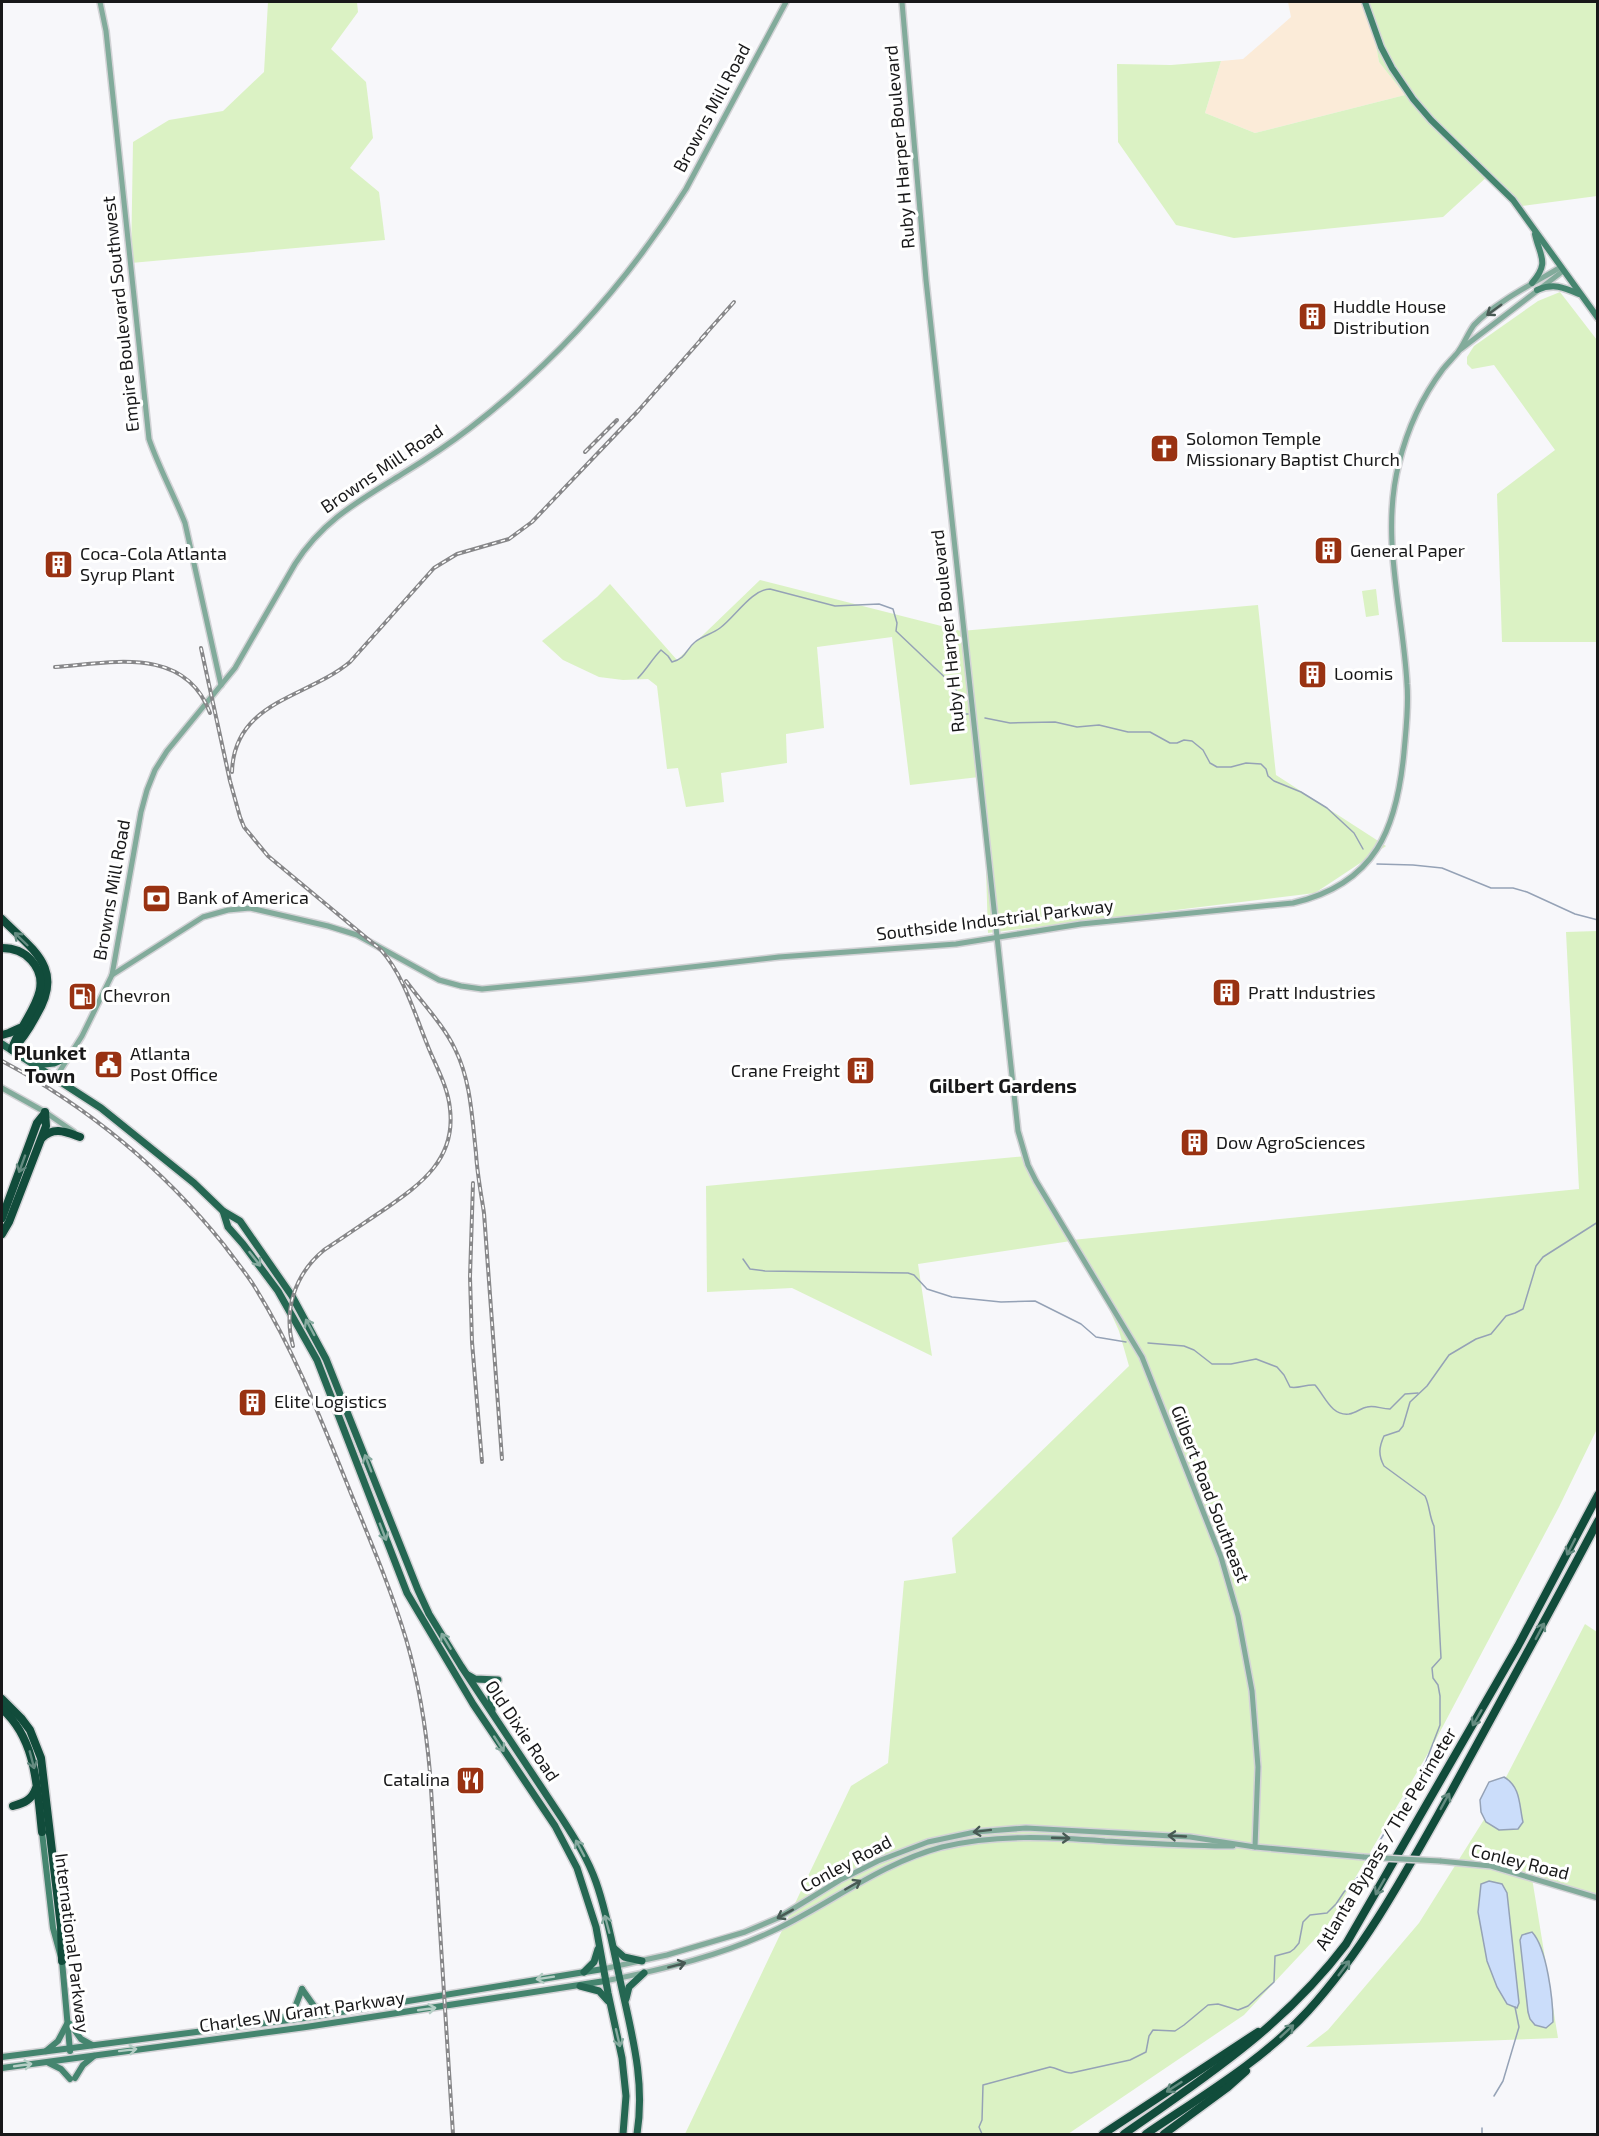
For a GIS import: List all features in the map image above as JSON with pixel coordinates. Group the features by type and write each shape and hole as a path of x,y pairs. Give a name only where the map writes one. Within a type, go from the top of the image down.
{"highway":[{"path":"2,920 41,959 49,982 47,997 43,1005 22,1040 12,1050"},
{"path":"2,948 14,949 27,956 37,968 40,976 39,995 16,1037 12,1050"},
{"path":"2,1035 22,1025"},
{"path":"2,1234 46,1126 45,1112"},
{"path":"2,1218 37,1123 45,1112"},
{"path":"40,1141 46,1134 56,1131 80,1137"},
{"name":"Atlanta Bypass / The Perimeter","path":"1124,2134 1229,2061 1276,2022 1333,1961 1360,1921 1518,1646 1598,1495"},
{"name":"Atlanta Bypass / The Perimeter","path":"1146,2134 1267,2049 1306,2013 1346,1966 1373,1926 1522,1665 1598,1521"},
{"path":"2,1699 30,1730 41,1758 61,1927 62,1961"},
{"path":"2,1709 14,1721 28,1745 34,1764 42,1832"},
{"path":"13,1806 22,1804 32,1796 37,1785"},
{"path":"1103,2134 1240,2042 1276,2022"},
{"path":"1164,2134 1228,2087 1267,2049"}],"main road":[{"path":"1365,2 1381,47 1413,99 1431,120 1512,200 1598,318"},
{"path":"1532,283 1541,272 1543,259 1534,230"},
{"path":"1537,290 1548,286 1559,286 1580,294"},
{"name":"Old Dixie Road","path":"2,1044 56,1077 124,1125 224,1211 240,1221 308,1324 326,1359 423,1601 466,1674 561,1816 596,1881 618,1966 640,2079 641,2096 637,2134"},
{"path":"35,1065 54,1063 70,1056"},
{"name":"Old Dixie Road","path":"224,1211 228,1227 278,1291 317,1360 407,1593 473,1704 555,1826 583,1883 599,1944 622,2058 626,2096 622,2134"},
{"path":"466,1674 476,1679 498,1680 490,1700 492,1713"},
{"name":"International Parkway","path":"42,1832 53,1928 62,1961 70,2059"},
{"path":"584,1972 594,1962 599,1944"},
{"path":"613,1946 624,1957 642,1961"},
{"name":"Charles W Grant Parkway","path":"2,2057 274,2022 603,1968"},
{"path":"625,2005 629,1987 644,1973"},
{"name":"Charles W Grant Parkway","path":"2,2068 306,2027 605,1981"},
{"path":"580,1986 599,1991 610,2006"},
{"path":"274,2022 294,2010 302,1989 314,2006 328,2014"},
{"path":"45,2052 58,2041 68,2021 81,2039 94,2046"},
{"path":"45,2062 61,2069 72,2078 82,2065 95,2055"}],"street":[{"name":"Empire Boulevard Southwest","path":"100,2 106,31 149,439 157,463 176,499 185,524 221,685"},
{"name":"Browns Mill Road","path":"56,1077 70,1056 112,975 121,917 147,790 155,770 167,751 221,685 246,650 304,550 324,526 348,507 433,454 498,406 562,348 622,281 668,219 703,161 786,2"},
{"name":"Ruby H Harper Boulevard","path":"902,2 926,280 1016,1118 1022,1147 1036,1181 1073,1244"},
{"name":"Southside Industrial Parkway","path":"1458,352 1562,269"},
{"name":"Southside Industrial Parkway","path":"112,975 203,918 218,912 238,909 262,910 357,935 439,980 461,986 482,988 596,978 779,957 996,939 1081,924 1300,901 1337,886 1357,871 1379,845 1393,817 1400,788 1407,712 1407,682 1390,532 1394,486 1405,442 1415,416 1431,388 1458,352 1474,325 1532,283 1562,269"},
{"path":"1511,297 1517,305"},
{"path":"2,1088 45,1112 80,1137"},
{"name":"Gilbert Road Southeast","path":"1073,1244 1142,1357 1212,1533 1227,1577 1245,1644 1255,1718 1258,1767 1255,1847"},
{"name":"Conley Road","path":"603,1968 668,1956 762,1925 878,1861 913,1846 959,1834 990,1830 1026,1828 1190,1837 1255,1847 1491,1866 1598,1898"},
{"name":"Conley Road","path":"605,1981 699,1958 747,1942 780,1927 891,1866 930,1851 960,1843 990,1839 1048,1838 1185,1846 1255,1847"}],"shaded area":[{"path":"1288,2 1368,2 1379,62 1405,95 1255,133 1205,113 1221,61 1243,59 1291,17"}],"green space":[{"path":"268,2 357,2 358,12 331,49 366,82 373,138 350,168 379,192 385,240 131,263 133,142 169,120 223,111 264,72"},
{"path":"1368,2 1597,2 1597,196 1514,207 1489,175 1443,217 1234,238 1176,225 1118,142 1117,64 1171,65 1221,61 1205,113 1255,133 1405,95 1379,62"},
{"path":"1560,292 1597,340 1597,642 1502,642 1497,494 1555,450 1494,365 1472,369 1467,364 1467,357 1474,346 1538,301"},
{"path":"760,580 961,631 1258,605 1276,775 1386,846 1315,893 988,933 985,839 979,777 910,785 892,637 817,647 824,728 786,734 787,763 721,773 724,802 686,807 678,768 667,769 657,686 648,679 623,680 599,677 563,660 542,641 610,584 677,660"},
{"path":"1376,589 1379,615 1366,617 1362,591"},
{"path":"1597,931 1597,1429 1559,1507 1434,1743 1327,1926 1244,2015 1068,2134 685,2134 851,1786 888,1763 904,1581 956,1573 952,1538 1129,1366 1119,1331 1101,1291 1071,1241 918,1264 932,1356 792,1288 707,1292 706,1186 1026,1156 1072,1240 1579,1189 1566,932"},
{"path":"1585,1624 1597,1632 1597,1897 1532,1878 1558,2038 1306,2047 1328,2030 1419,1923 1485,1818"}],"water":[{"path":"1504,1777 1514,1786 1518,1797 1523,1822 1518,1829 1499,1830 1486,1822 1481,1812 1480,1800 1489,1782"},
{"path":"1489,1881 1502,1884 1507,1893 1519,2003 1517,2008 1507,2004 1497,1987 1487,1961 1478,1912 1481,1884"},
{"path":"1532,1932 1542,1950 1552,2001 1553,2022 1546,2028 1535,2025 1528,2012 1520,1940 1522,1935"}],"waterway":[{"path":"638,678 661,650 672,662 681,658 695,642 726,623 750,598 763,590 770,589 835,606 879,604 893,609 897,623 896,631 955,687 965,714 968,714"},
{"path":"985,718 1010,723 1055,722 1077,727 1099,725 1128,732 1150,732 1170,743 1192,741 1203,750 1210,763 1217,767 1231,767 1246,763 1261,764 1274,781 1301,792 1327,808 1354,833 1363,849"},
{"path":"1377,864 1442,868 1491,888 1513,888 1527,892 1575,914 1598,920"},
{"path":"1371,1855 1416,1782 1440,1725 1440,1696 1432,1668 1441,1658 1434,1526 1425,1496 1384,1466 1380,1455 1382,1440 1384,1436 1399,1431 1403,1426 1410,1402 1427,1386 1449,1355 1476,1339 1491,1334 1506,1316 1523,1309 1536,1266 1543,1257 1598,1222"},
{"path":"743,1259 750,1269 765,1271 908,1273 914,1275 927,1289 952,1297 1001,1302 1035,1301 1081,1324 1096,1337 1126,1342"},
{"path":"1148,1343 1184,1346 1194,1350 1212,1364 1231,1364 1256,1359 1277,1367 1290,1387 1315,1385 1333,1409 1343,1414 1370,1407 1390,1409 1405,1394 1418,1393"},
{"path":"982,2134 979,2127 982,2120 983,2085 1050,2067 1071,2073 1130,2060 1146,2052 1149,2036 1153,2030 1175,2031 1208,2005 1218,2004 1238,2010 1248,2006 1274,1982 1275,1956 1294,1949 1299,1943 1303,1922 1310,1915 1327,1913 1358,1877 1369,1859"},
{"path":"1494,2096 1503,2081 1519,2027 1515,2007"},
{"path":"1482,2128 1482,2134"}],"railway":[{"path":"701,339 734,302"},
{"path":"232,772 236,748 245,730 259,715 333,674 350,662 434,568 457,554 509,539 532,522 638,411 706,334"},
{"path":"585,452 617,420"},
{"path":"201,648 230,781 244,827 268,856 381,950 389,960 413,1007 449,1100 450,1127 447,1142 442,1156 433,1168 423,1180 398,1200 324,1250 299,1281 291,1306 290,1333 293,1346"},
{"path":"55,667 122,662 144,663 165,668 183,677 198,691 210,713"},
{"path":"406,981 450,1040 460,1061 468,1087 484,1213 502,1459"},
{"path":"2,1061 34,1079 94,1119 150,1166 200,1217 256,1289 283,1337 318,1413 394,1602 411,1656 418,1689 430,1773 453,2134"},
{"path":"473,1183 470,1277 472,1342 482,1462"}],"place":[{"name":"Huddle House Distribution","path":"1312,317"},
{"name":"Solomon Temple Missionary Baptist Church","path":"1165,449"},
{"name":"General Paper","path":"1329,551"},
{"name":"Coca-Cola Atlanta Syrup Plant","path":"59,564"},
{"name":"Loomis","path":"1313,674"},
{"name":"Bank of America","path":"156,898"},
{"name":"Pratt Industries","path":"1227,993"},
{"name":"Chevron","path":"82,996"},
{"name":"Atlanta Post Office","path":"109,1064"},
{"name":"Crane Freight","path":"861,1071"},
{"name":"Dow AgroSciences","path":"1195,1143"},
{"name":"Elite Logistics","path":"253,1402"},
{"name":"Catalina","path":"471,1780"}],"district":[{"name":"Plunket Town","path":"50,1064"},
{"name":"Gilbert Gardens","path":"1003,1086"}]}
